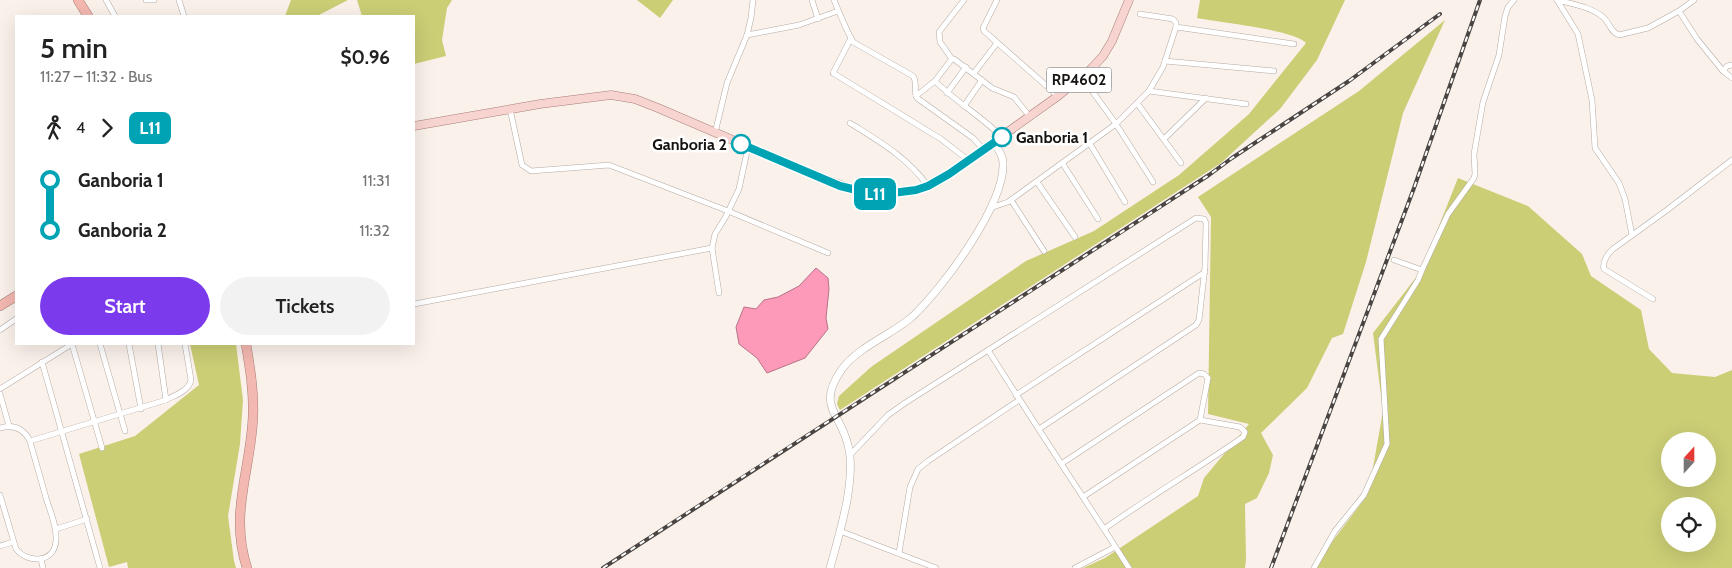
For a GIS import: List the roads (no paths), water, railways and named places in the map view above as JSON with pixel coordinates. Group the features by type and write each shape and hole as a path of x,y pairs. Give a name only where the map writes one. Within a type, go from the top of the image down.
{"highway":[{"path":"78,0 87,15"},
{"path":"0,306 15,297"},
{"path":"246,345 253,416 239,524 247,568"}],"main road":[{"name":"RP4602","path":"415,126 576,98 611,95 635,99 833,183 860,192 877,195 916,190 928,186 984,150 1082,78 1103,56 1112,41 1129,0"},
{"path":"830,568 840,531 850,469 850,455 844,434 829,402 836,377 844,366 903,324 922,306 966,250 999,189 1003,163 994,143"}],"street":[{"path":"106,0 114,15"},
{"path":"146,0 154,0"},
{"path":"179,0 184,15"},
{"path":"714,133 727,83 747,35 753,0"},
{"path":"812,0 818,19"},
{"path":"834,0 843,24 850,32 851,38 856,44 892,63 914,78 916,96 973,138 984,150"},
{"path":"964,0 939,32 940,42 952,59 966,67 992,88 1014,97 1030,117"},
{"path":"996,0 983,30 1058,96"},
{"path":"1314,568 1335,531 1364,495 1387,444 1380,339 1418,280 1448,214 1476,174 1474,154 1482,107 1500,55 1505,16 1508,7 1514,0"},
{"path":"1557,0 1586,8 1599,14 1606,19 1614,33 1619,36 1648,28 1679,11 1694,0"},
{"path":"1557,0 1578,34 1592,100 1595,148 1620,183 1626,199 1632,235"},
{"path":"747,35 782,29 838,11"},
{"path":"1679,11 1697,39 1723,71 1732,78"},
{"path":"990,208 1000,206 1012,200 1090,144 1116,124 1149,91 1165,61 1176,24 1172,19 1140,14"},
{"path":"1176,27 1294,44"},
{"path":"851,38 833,73 941,139 968,160"},
{"path":"974,73 997,43"},
{"path":"916,96 935,81 952,59"},
{"path":"1165,61 1274,72"},
{"path":"1723,71 1727,66 1732,65"},
{"path":"947,93 966,67"},
{"path":"1082,78 1116,124 1153,182"},
{"path":"964,106 982,80"},
{"path":"935,81 947,93 988,123 1002,137"},
{"path":"1149,91 1246,104"},
{"path":"1164,139 1206,98"},
{"path":"1137,103 1181,163"},
{"path":"510,109 522,165 531,172 609,165 828,253"},
{"path":"850,123 906,160 928,186"},
{"path":"1090,144 1125,202"},
{"path":"719,293 712,248 715,234 739,189 748,147"},
{"path":"1653,298 1603,267 1610,251 1732,160"},
{"path":"1062,164 1098,219"},
{"path":"1037,182 1075,237"},
{"path":"1012,200 1044,251"},
{"path":"850,455 888,415 1196,218 1202,218 1206,223 1205,272 1199,320 1196,325 1039,429"},
{"path":"415,304 712,248"},
{"path":"1394,260 1422,270"},
{"path":"899,553 910,487 918,469 1018,398 1205,272"},
{"path":"0,330 15,320"},
{"path":"0,389 70,345"},
{"path":"72,345 102,448"},
{"path":"100,345 126,431"},
{"path":"129,345 141,409"},
{"path":"158,345 166,400"},
{"path":"30,442 141,409 166,400 185,390 191,383 185,345"},
{"path":"988,350 1129,568"},
{"path":"42,362 100,568"},
{"path":"1061,464 1199,373 1204,374 1208,378 1200,420"},
{"path":"0,394 9,426"},
{"path":"1083,496 1200,420 1240,427 1244,430 1245,434 1214,457 1104,529"},
{"path":"0,428 16,427 23,431 30,442 56,529 55,547 46,557 36,560 21,555 16,549 0,495"},
{"path":"56,529 87,519"},
{"path":"840,531 936,568"},
{"path":"0,546 13,542"},
{"path":"1074,568 1115,547"},
{"path":"40,559 43,568"}],"railway":[{"path":"1271,568 1414,188 1480,0"},
{"path":"603,568 1209,175 1349,81 1440,14"}],"place":[{"name":"Ganboria 1","path":"1002,137"},
{"name":"Ganboria 2","path":"741,144"}]}
